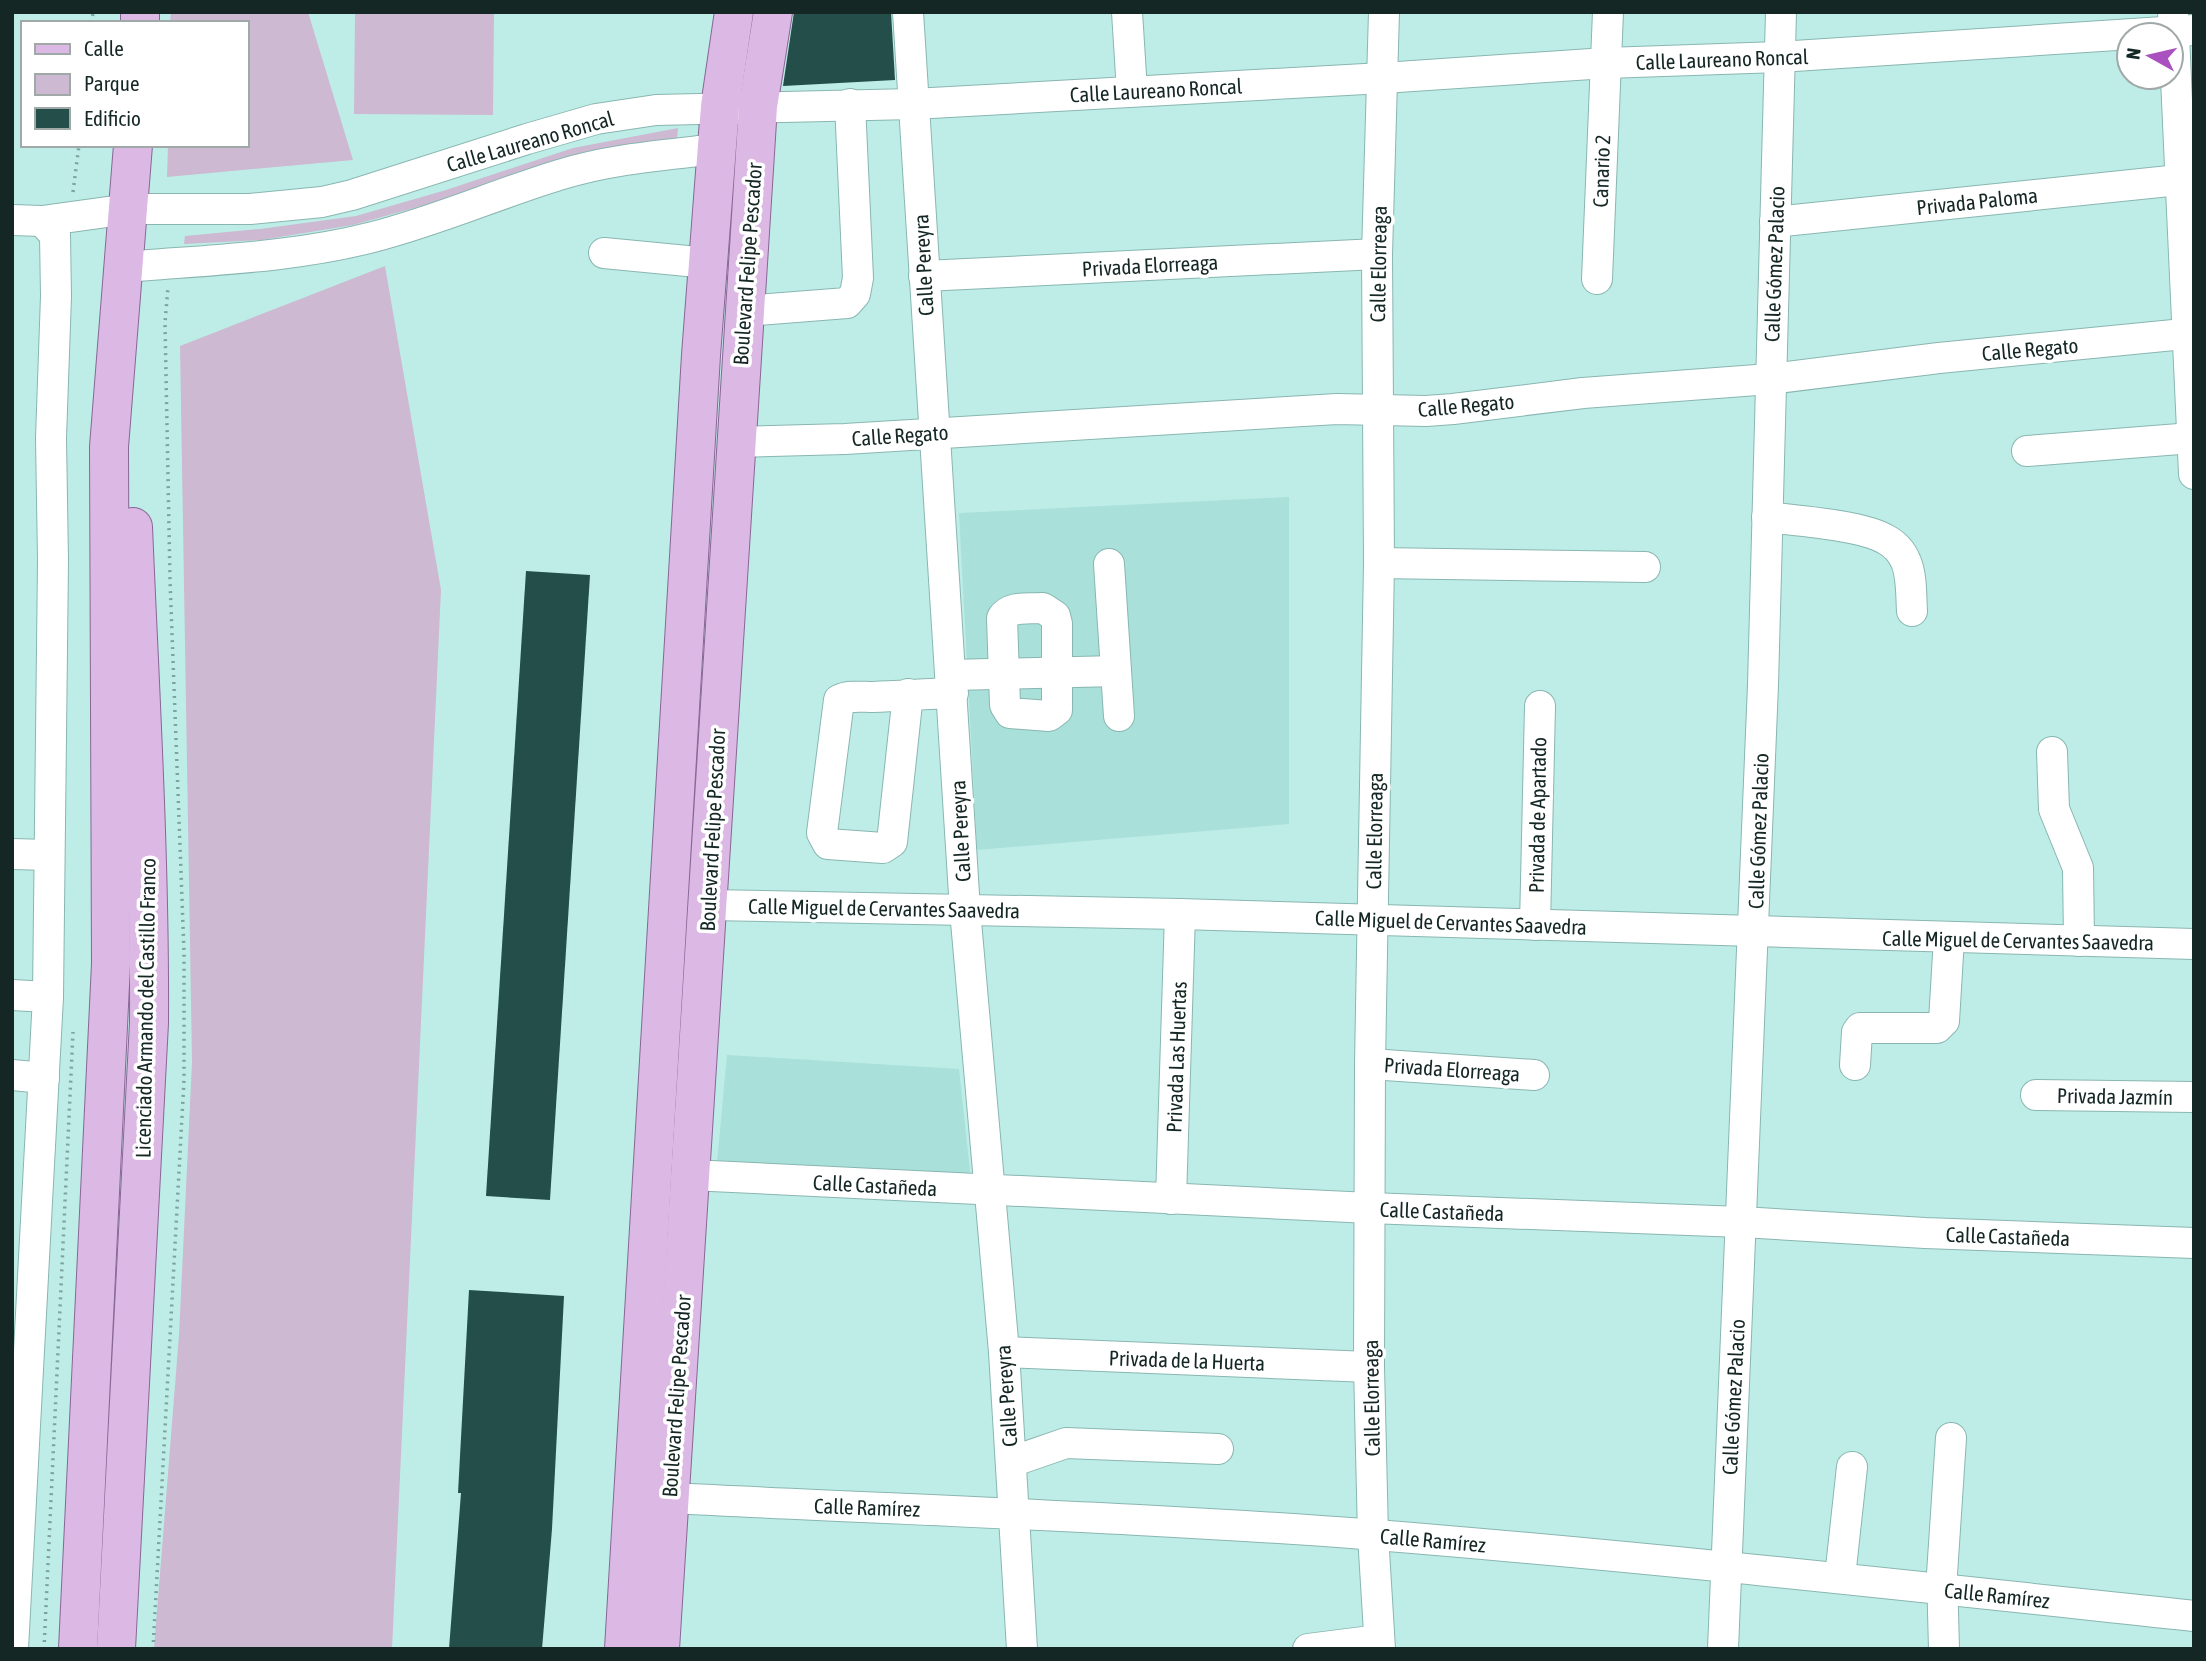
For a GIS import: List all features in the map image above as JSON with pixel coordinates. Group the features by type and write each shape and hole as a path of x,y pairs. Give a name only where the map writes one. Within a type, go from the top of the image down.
{"main road":[{"name":"Boulevard Felipe Pescador","path":"624,1649 681,663 720,107 734,12"},
{"name":"Boulevard Felipe Pescador","path":"660,1649 758,106 773,12"},
{"name":"Licenciado Armando del Castillo Franco","path":"78,1649 111,964 109,447 133,147"},
{"name":"Licenciado Armando del Castillo Franco","path":"116,1649 146,1097 150,933 131,474 124,402 117,369"},
{"path":"633,1473 649,1493 670,1498"}],"street":[{"name":"Calle Pereyra","path":"908,12 965,910 1004,1352 1022,1649"},
{"path":"1127,12 1132,91"},
{"name":"Calle Elorreaga","path":"1380,1645 1373,1535 1369,1367 1370,1064 1378,563 1377,254 1384,12"},
{"name":"Canario 2","path":"1597,279 1608,12"},
{"name":"Calle Gómez Palacio","path":"1723,1649 1754,932 1782,12"},
{"name":"Calle Laureano Roncal","path":"12,220 42,221 130,209 250,209 322,202 596,119 656,110 913,104 1606,63 1779,57 2115,29"},
{"path":"2180,91 2179,180 2190,334 2194,474"},
{"path":"744,311 847,303 855,294 858,278 850,104"},
{"name":"Calle Laureano Roncal","path":"125,267 252,258 333,246 413,226 559,175 593,166 717,149"},
{"name":"Privada Paloma","path":"1775,222 2179,180"},
{"path":"13,1649 48,997 53,561 51,438 56,296 55,235 42,221"},
{"path":"604,253 708,263"},
{"name":"Privada Elorreaga","path":"924,276 1377,254"},
{"name":"Calle Regato","path":"735,442 845,439 1173,418 1377,409 1453,409 1583,393 1770,379 1938,358 2190,334"},
{"path":"2027,451 2192,438"},
{"path":"1768,517 1875,534 1895,545 1908,565 1912,611"},
{"path":"1378,563 1645,567"},
{"path":"1109,564 1119,716"},
{"path":"1043,608 1055,616 1058,673 1057,710 1049,716 1010,713 1005,705 1003,674 1002,624 1006,612 1043,608"},
{"path":"908,694 892,842 883,848 828,844 822,834 838,703 846,697 908,694 1003,674 1116,671"},
{"name":"Privada de Apartado","path":"1535,925 1540,706"},
{"path":"2052,752 2054,809 2078,868 2079,941"},
{"path":"12,854 48,855"},
{"name":"Calle Miguel de Cervantes Saavedra","path":"708,905 1180,914 2194,944"},
{"name":"Privada Las Huertas","path":"1171,1199 1180,914"},
{"path":"1855,1065 1857,1032 1860,1028 1937,1028 1944,1021 1949,938"},
{"path":"12,995 48,997"},
{"name":"Privada Elorreaga","path":"1370,1064 1534,1075"},
{"path":"12,1075 44,1078"},
{"name":"Privada Jazmín","path":"2036,1095 2194,1097"},
{"name":"Calle Castañeda","path":"690,1175 990,1191 2194,1243"},
{"name":"Privada de la Huerta","path":"1004,1352 1369,1367"},
{"path":"1944,1649 1942,1589 1951,1438"},
{"path":"1011,1462 1066,1443 1218,1450"},
{"path":"1840,1577 1852,1467"},
{"name":"Calle Ramírez","path":"670,1498 1014,1513 1373,1535 1840,1577 2194,1616"},
{"path":"1308,1649 1380,1645"}],"shaded area":[{"path":"1289,497 1289,824 977,850 959,513"},
{"path":"727,1055 959,1069 971,1181 717,1163"}],"green space":[{"path":"171,12 308,12 353,160 167,177 168,147 248,147 248,21 170,21"},
{"path":"355,12 494,12 493,115 354,114"},
{"path":"678,128 677,138 579,156 450,198 353,225 262,240 184,244 185,236 356,216 446,190 573,148"},
{"path":"385,266 441,590 392,1649 154,1649 179,1335 192,1062 180,346"}],"building":[{"path":"794,12 891,12 895,80 783,86"},
{"path":"526,571 590,575 550,1200 486,1196"},
{"path":"469,1290 564,1296 552,1529 542,1649 449,1649 461,1493 458,1493"}]}
